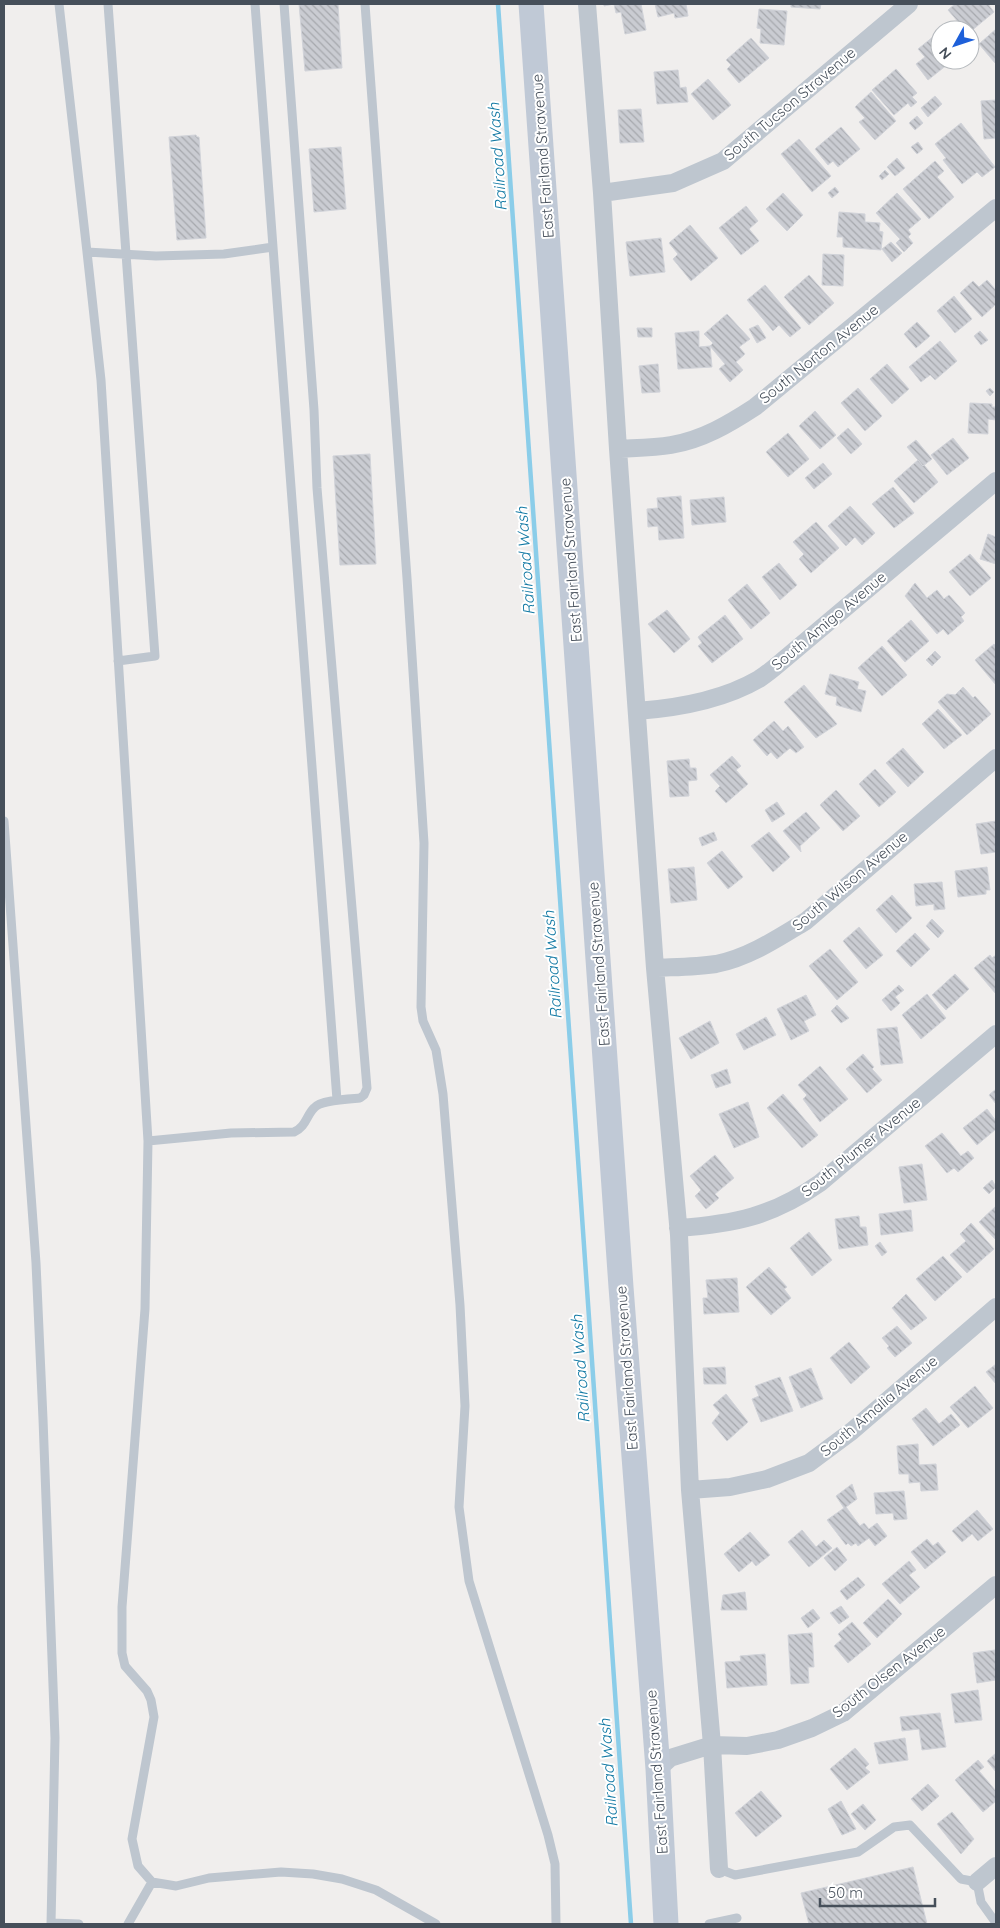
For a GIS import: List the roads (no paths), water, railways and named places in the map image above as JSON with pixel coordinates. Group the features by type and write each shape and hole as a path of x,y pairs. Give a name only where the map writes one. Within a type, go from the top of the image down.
{"street":[{"name":"East Fairland Stravenue","path":"532,4 621,1287 658,1769 666,1924"},
{"path":"587,4 602,192 618,449 655,968 678,1228 690,1490 712,1745 719,1869"},
{"name":"South Tucson Stravenue","path":"602,192 673,183 723,162 909,4"},
{"name":"South Norton Avenue","path":"618,449 670,445 695,440 737,419 755,407 996,208"},
{"name":"South Amigo Avenue","path":"636,711 662,709 724,695 759,679 996,481"},
{"name":"South Wilson Avenue","path":"655,968 716,964 773,942 806,921 996,758"},
{"name":"South Plumer Avenue","path":"678,1228 716,1225 743,1220 779,1208 800,1197 820,1183 996,1034"},
{"name":"South Amalia Avenue","path":"690,1490 730,1487 767,1479 809,1463 852,1431 996,1307"},
{"name":"South Olsen Avenue","path":"658,1769 670,1758 712,1745 747,1746 778,1740 812,1728 843,1713 996,1585"},
{"path":"977,1882 996,1866"}],"lane":[{"path":"59,4 101,380 148,1141 145,1308 122,1607 122,1653 125,1666 148,1691 154,1717 132,1839 138,1866 152,1882 176,1886 210,1878 281,1872 313,1874 342,1879 376,1890 436,1924"},
{"path":"108,4 155,656 118,660"},
{"path":"255,4 337,1100"},
{"path":"148,1141 231,1134 294,1132 300,1129 314,1107 321,1103 360,1098 364,1095 367,1088 317,488 314,410 284,4"},
{"path":"365,4 407,578 424,843 421,1007 423,1021 436,1050 444,1094 460,1305 465,1406 458,1508 469,1581 548,1835 555,1864 556,1924"},
{"path":"87,252 156,256 224,254 273,247"},
{"path":"4,821 36,1263 44,1448 54,1738 51,1924 79,1924"},
{"path":"719,1869 735,1875 858,1852 894,1827 910,1825 961,1879 977,1882 981,1902 996,1923"},
{"path":"128,1924 152,1882"},
{"path":"709,1924 737,1918"}],"waterway":[{"name":"Railroad Wash","path":"498,4 631,1924"}]}
